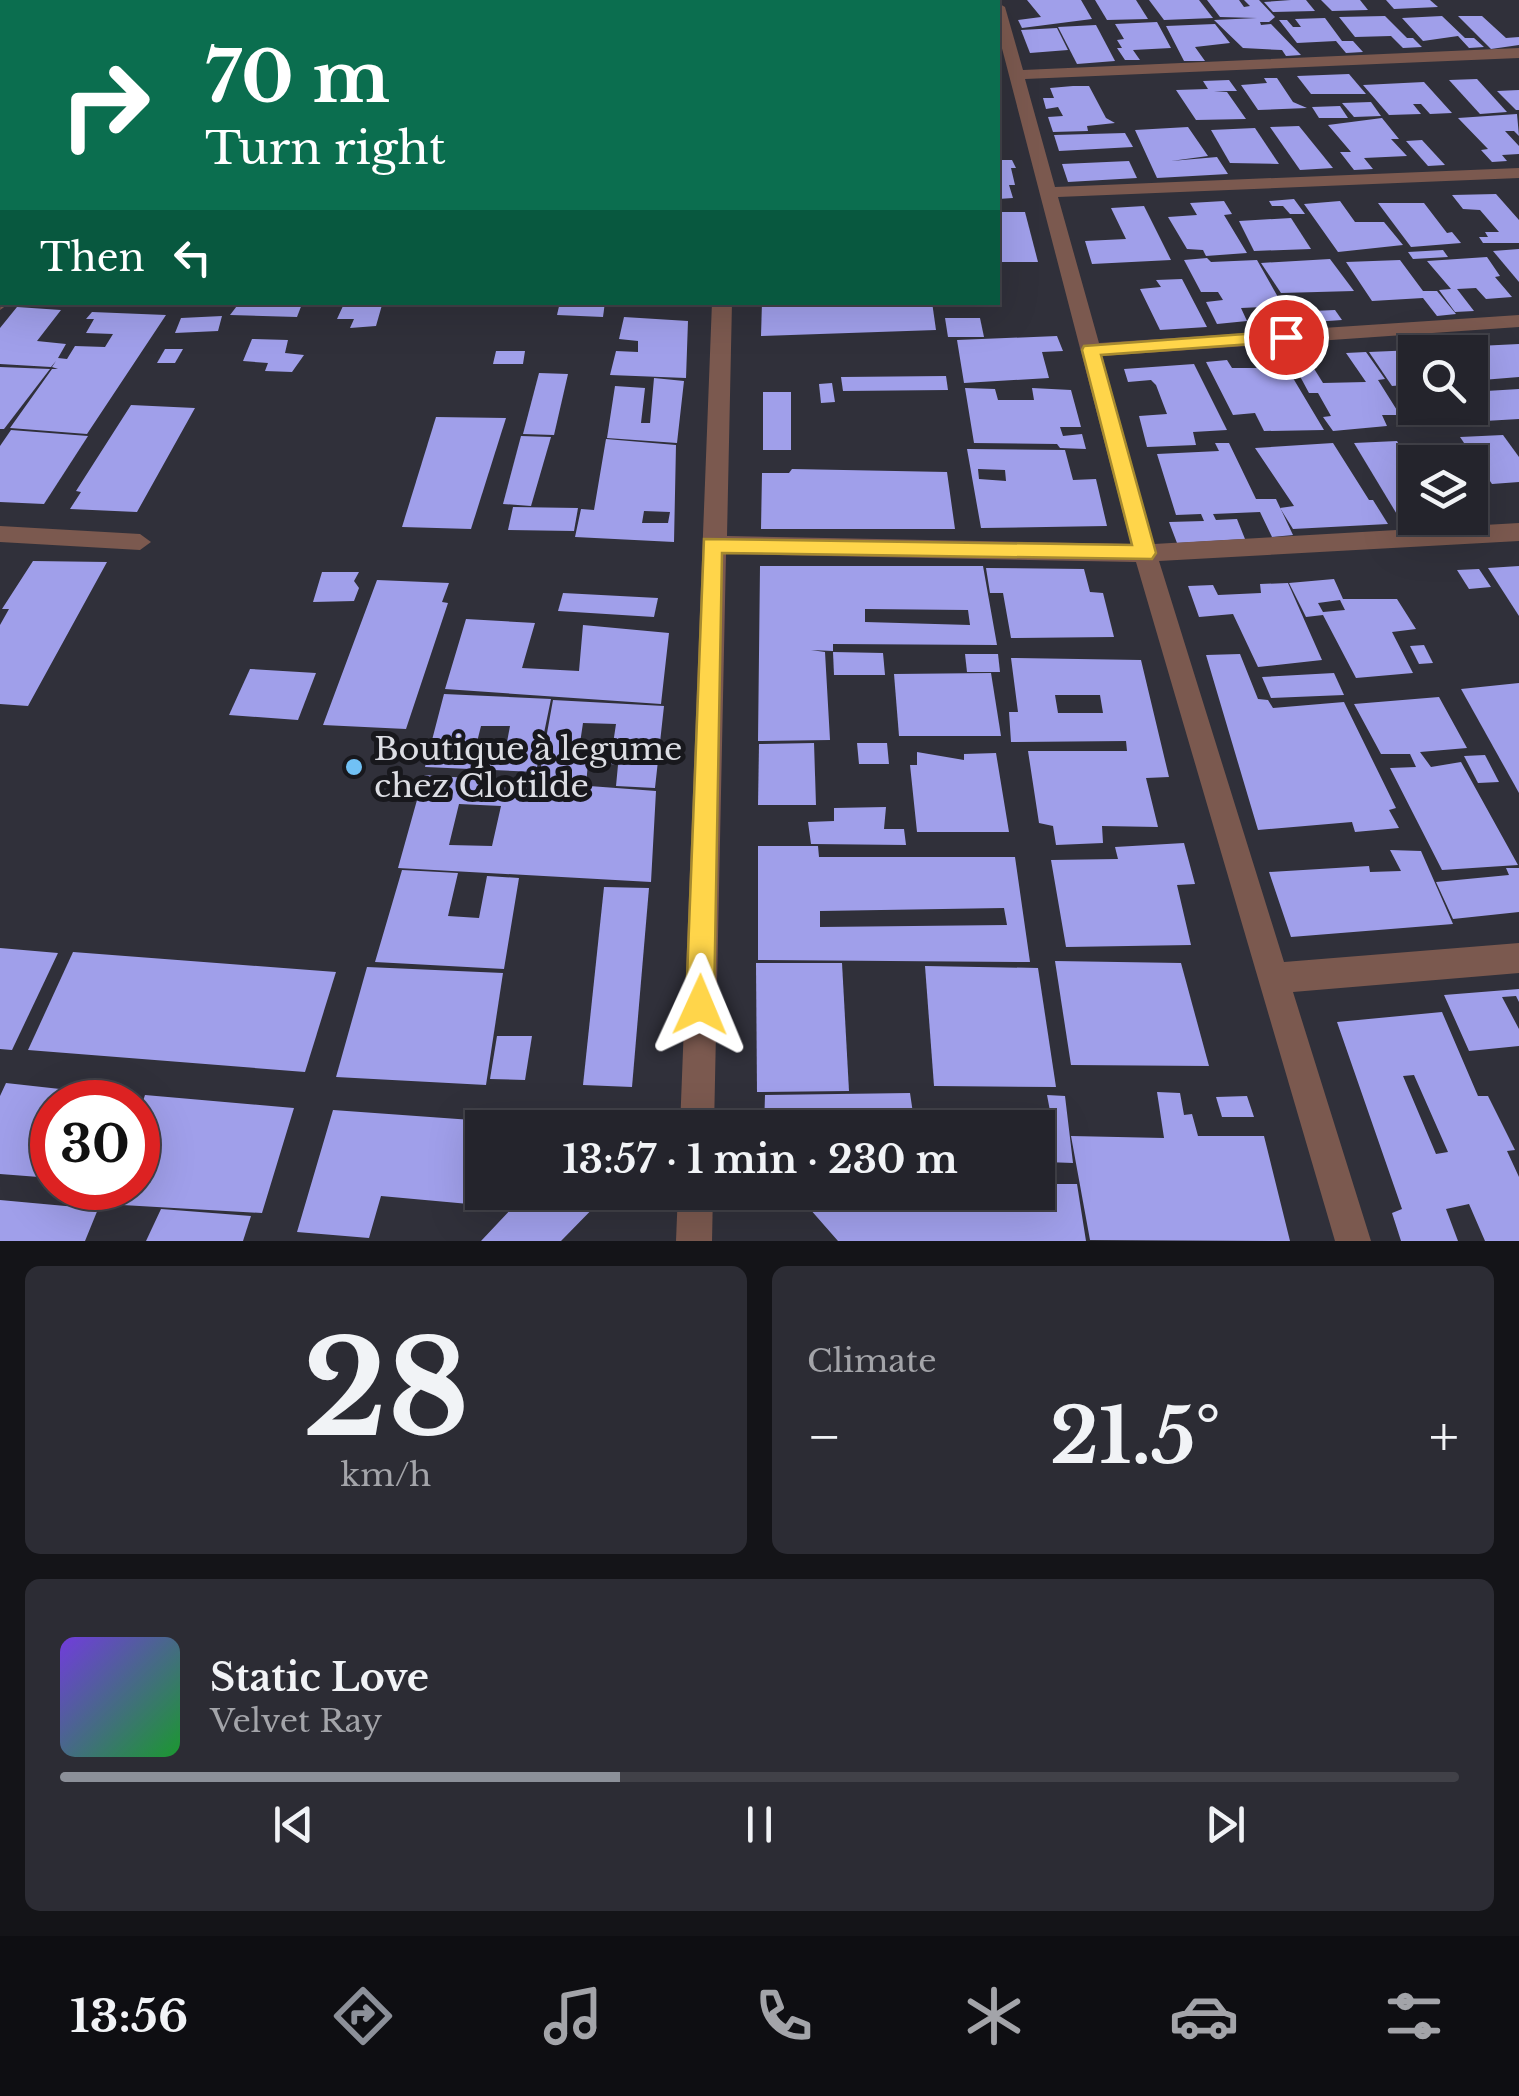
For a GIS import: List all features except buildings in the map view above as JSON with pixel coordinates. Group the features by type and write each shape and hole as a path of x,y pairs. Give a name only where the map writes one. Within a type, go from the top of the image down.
{"street":[{"path":"1000,17 1145,553 1354,1241"},
{"path":"1016,75 1519,53"},
{"path":"1050,192 1519,172"},
{"path":"697,1110 722,305"},
{"path":"1091,350 1519,321"},
{"path":"712,544 1145,553 1519,532"},
{"path":"1271,978 1519,958"},
{"path":"694,1241 695,1210"}],"lane":[{"path":"0,534 140,542"}],"place":[{"name":"Boutique à legume chez Clotilde","path":"354,767"}],"route":[{"path":"700,1005 712,544 1145,553 1091,350 1286,337"}]}
